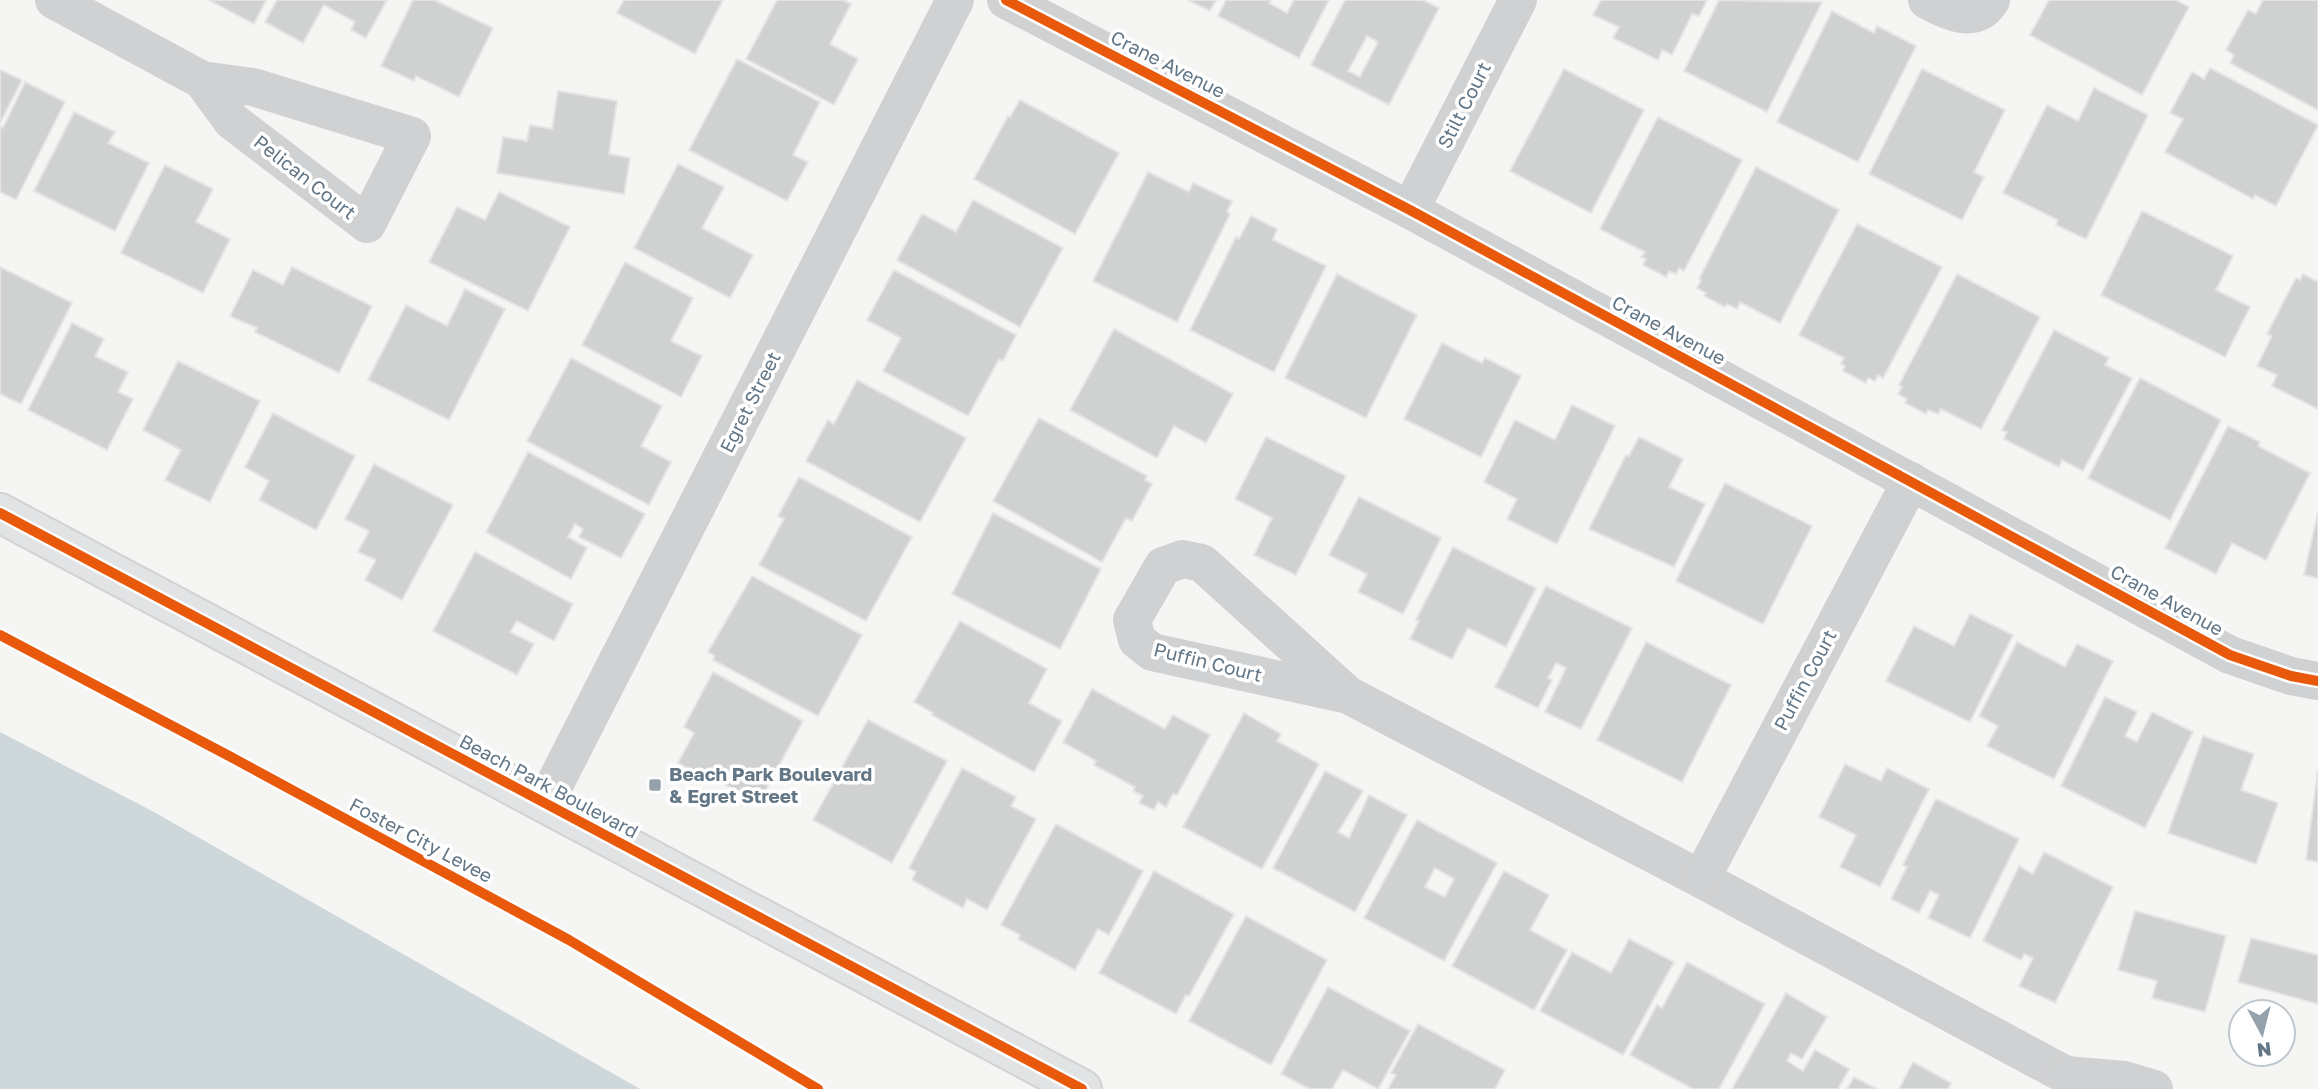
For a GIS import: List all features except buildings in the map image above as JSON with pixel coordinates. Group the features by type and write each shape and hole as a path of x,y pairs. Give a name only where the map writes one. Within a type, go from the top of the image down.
{"main road":[{"name":"Beach Park Boulevard","path":"0,513 1082,1089"}],"street":[{"name":"Pelican Court","path":"54,0 202,80 253,87 412,136 367,225 232,121 202,80"},
{"name":"Egret Street","path":"545,803 955,0"},
{"name":"Crane Avenue","path":"1006,0 1410,210 2230,654 2291,676 2318,681"},
{"name":"Stilt Court","path":"1410,210 1518,0"},
{"path":"1927,0 1956,14 1974,15 1988,6 1991,0"},
{"name":"Puffin Court","path":"1701,879 1911,481"},
{"name":"Puffin Court","path":"1348,695 1152,652 1137,640 1132,620 1163,566 1182,559 1202,563 1348,695 1701,879 2073,1082 2124,1080 2154,1089"}],"shaded area":[{"path":"0,732 154,812 640,1089 0,1089"}],"cycle path":[{"path":"1006,0 1410,210 2230,655 2291,676 2318,681"},
{"path":"0,513 1082,1089"},
{"name":"Foster City Levee","path":"0,635 569,940 818,1089"}],"place":[{"name":"Beach Park Boulevard & Egret Street","path":"655,785"}]}
